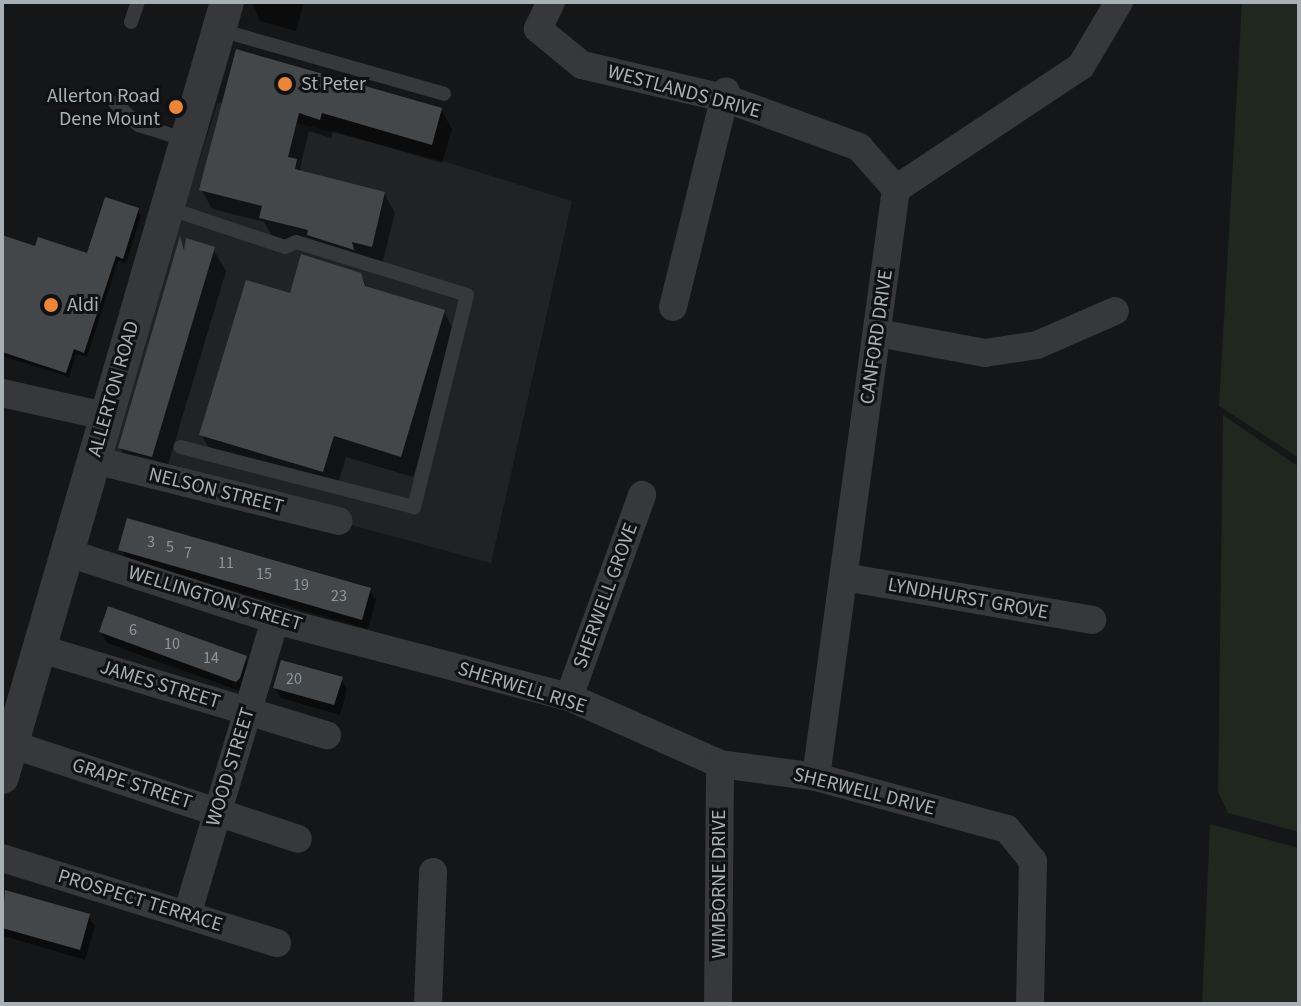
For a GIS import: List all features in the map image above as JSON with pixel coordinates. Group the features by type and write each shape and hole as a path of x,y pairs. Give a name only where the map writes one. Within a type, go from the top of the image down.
{"street":[{"name":"WESTLANDS DRIVE","path":"551,2 538,29 582,65 725,94 859,147 896,189"},
{"path":"896,189 1081,66 1119,2"},
{"name":"ALLERTON ROAD","path":"2,777 223,16"},
{"path":"673,307 725,94"},
{"name":"CANFORD DRIVE","path":"816,777 896,189"},
{"path":"878,333 985,353 1037,345 1115,311"},
{"path":"2,393 105,416"},
{"name":"NELSON STREET","path":"94,460 339,521"},
{"name":"SHERWELL GROVE","path":"569,697 642,495"},
{"name":"WELLINGTON STREET","path":"65,552 275,620 365,643"},
{"name":"LYNDHURST GROVE","path":"844,577 1092,620"},
{"name":"WOOD STREET","path":"187,915 275,620"},
{"name":"SHERWELL RISE","path":"365,643 569,697 720,764"},
{"name":"JAMES STREET","path":"38,648 327,735"},
{"name":"GRAPE STREET","path":"11,744 298,839"},
{"name":"SHERWELL DRIVE","path":"720,764 816,777 1007,829 1033,861 1030,1004"},
{"name":"WIMBORNE DRIVE","path":"718,1004 720,764"},
{"name":"PROSPECT TERRACE","path":"2,858 277,943"},
{"path":"428,1004 433,872"}],"lane":[{"path":"131,22 138,2"},
{"path":"223,16 444,94"},
{"path":"115,103 139,125 187,140"},
{"path":"168,208 285,247 296,242 467,295 414,507 181,447"}],"shaded area":[{"path":"1242,2 1299,2 1299,458 1219,406"},
{"path":"218,102 446,162 572,201 491,563 104,458"},
{"path":"1223,415 1299,467 1299,832 1228,813 1218,792"},
{"path":"1210,824 1299,848 1299,1004 1202,1004"}],"building":[{"path":"236,49 442,108 432,145 322,113 320,120 299,113 288,157 297,159 295,169 385,192 372,247 352,242 354,250 307,235 308,230 259,218 262,206 199,190"},
{"name":"Aldi","path":"105,197 139,208 123,259 116,256 84,353 74,349 66,373 2,352 2,235 35,246 38,237 87,253"},
{"path":"180,236 184,250 186,238 215,247 152,457 118,448"},
{"path":"301,254 361,273 365,286 445,310 401,457 334,436 323,472 199,435 246,280 290,293"},
{"path":"127,518 371,588 362,620 118,550"},
{"path":"108,606 247,656 240,678 236,682 99,632"},
{"path":"281,660 343,677 334,705 273,688"},
{"path":"5,890 90,914 80,950 2,928"}],"place":[{"name":"St Peter","path":"285,84"},
{"name":"Allerton Road Dene Mount","path":"176,107"},
{"name":"Aldi","path":"51,305"}]}
